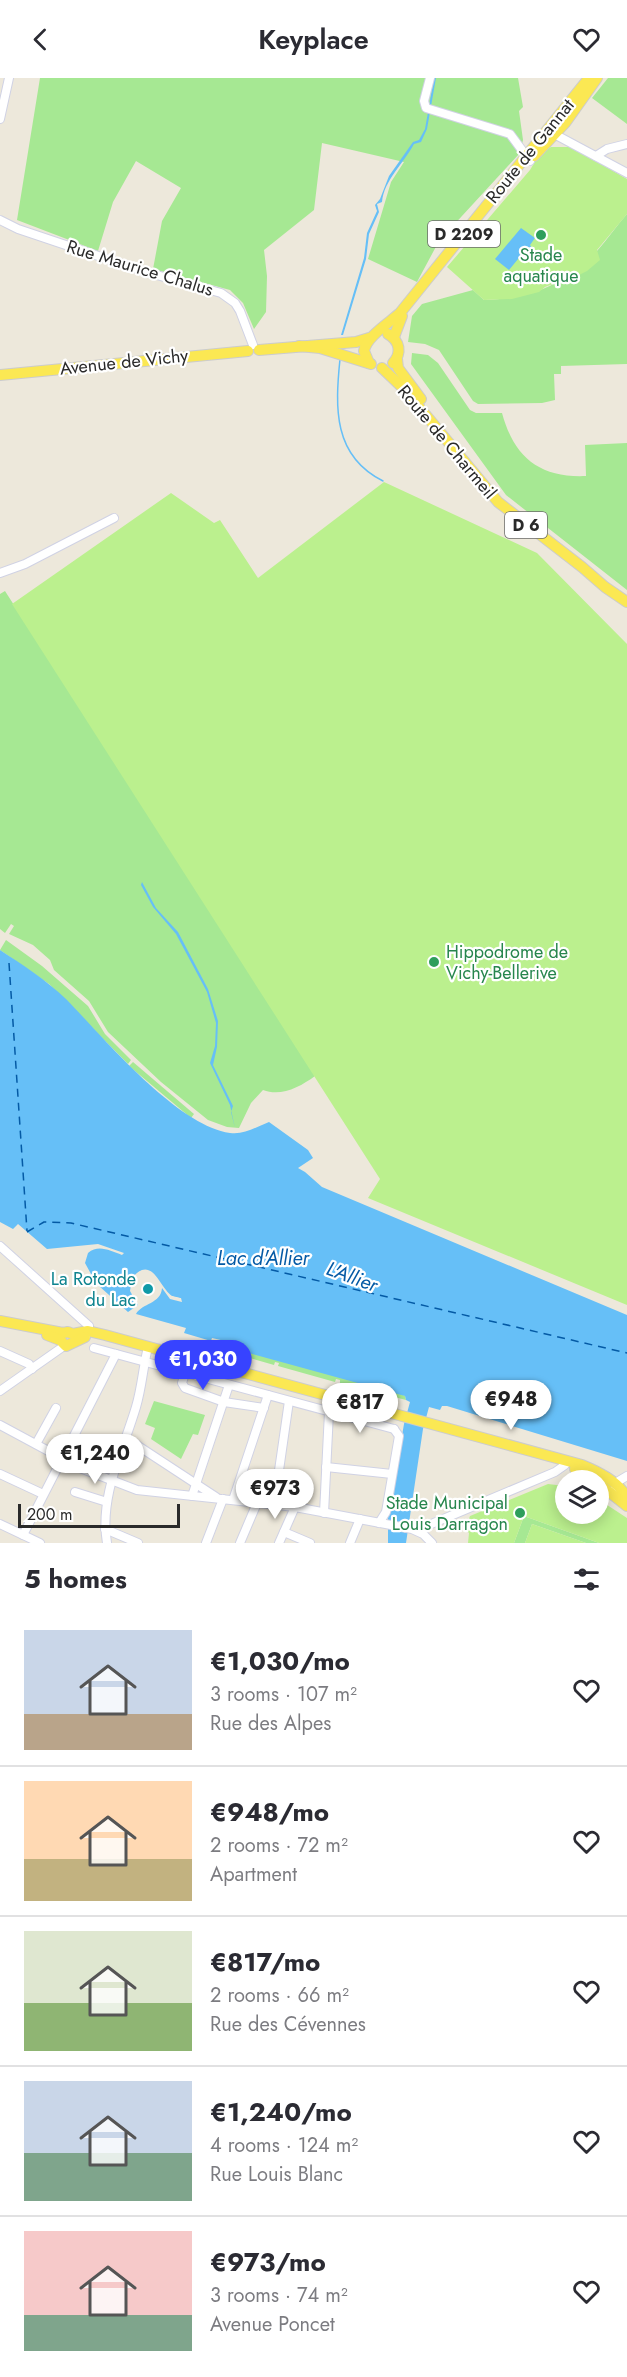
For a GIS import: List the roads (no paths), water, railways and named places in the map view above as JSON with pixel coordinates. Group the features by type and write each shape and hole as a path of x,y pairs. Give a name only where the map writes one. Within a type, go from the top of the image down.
{"main road":[{"name":"Route de Gannat","path":"555,130 591,78"},
{"name":"Route de Gannat","path":"372,336 400,312 597,78"},
{"name":"Route de Gannat","path":"394,338 397,325 403,315 527,159"},
{"path":"386,333 394,338 398,345 397,359 391,366 382,368 369,363 364,351 372,336 386,333"},
{"name":"Avenue de Vichy","path":"0,375 253,349 356,342 372,336"},
{"name":"Avenue de Vichy","path":"299,346 320,348 369,363"},
{"name":"Route de Charmeil","path":"397,359 398,368 502,498 627,596"},
{"name":"Route de Charmeil","path":"382,368 405,390 498,502 627,602"},
{"path":"0,1321 67,1339"},
{"path":"0,1326 67,1339 88,1331 147,1353 399,1422 432,1426 582,1465 594,1470 627,1497"},
{"path":"432,1426 576,1470"},
{"path":"609,1486 616,1489 627,1506"}],"street":[{"path":"0,119 9,78"},
{"path":"430,78 424,101 429,109 510,134 517,140 527,159"},
{"path":"555,130 578,146 627,173"},
{"path":"596,156 607,149 627,144"},
{"name":"Rue Maurice Chalus","path":"0,220 18,229 146,273 221,293 235,303 240,311 253,349"},
{"path":"0,573 25,564 114,518"},
{"path":"0,1246 88,1331"},
{"path":"0,1391 32,1369 67,1339"},
{"path":"94,1348 116,1354 147,1353 185,1372 229,1385 329,1412 399,1422 399,1436 386,1512 379,1523"},
{"path":"0,1351 29,1364 32,1369"},
{"path":"107,1543 105,1529 107,1502 137,1405 147,1353"},
{"path":"23,1535 116,1354"},
{"path":"185,1372 182,1383 185,1388 224,1402 264,1408"},
{"path":"192,1496 229,1385"},
{"path":"233,1500 268,1395"},
{"path":"274,1505 289,1401"},
{"path":"36,1444 56,1408"},
{"path":"324,1513 329,1412"},
{"path":"0,1425 62,1459 137,1490 295,1507 414,1530 432,1543"},
{"path":"126,1438 221,1499"},
{"path":"414,1530 565,1466"},
{"path":"326,1467 392,1474"},
{"path":"0,1474 43,1494"},
{"path":"616,1489 627,1476"},
{"path":"75,1492 107,1502"},
{"path":"206,1543 221,1499"},
{"path":"240,1543 257,1503"},
{"path":"279,1543 295,1507"},
{"path":"350,1543 360,1519"},
{"path":"0,1524 40,1543"},
{"path":"105,1529 138,1543"},
{"path":"284,1532 310,1543"}],"water":[{"path":"434,78 436,78 427,129 421,142 414,144 390,179 382,202 377,204 379,212 369,234 366,259 343,335 341,335 364,258 367,233 377,211 375,205 380,199 389,176 413,142 419,140 425,129"},
{"path":"521,228 535,238 530,245 532,248 528,247 509,270 495,259"},
{"path":"142,882 156,908 178,932 208,989 218,1021 217,1047 213,1065 233,1106 231,1111 210,1063 215,1046 216,1023 207,992 176,934 153,907 141,885"},
{"name":"Lac d'Allier","path":"0,950 34,973 66,999 142,1078 164,1097 209,1127 235,1133 245,1132 269,1122 308,1150 313,1158 298,1168 322,1187 627,1315 627,1461 447,1406 442,1406 440,1410 429,1407 423,1429 406,1543 388,1543 388,1517 410,1402 405,1396 245,1352 224,1345 225,1341 212,1338 211,1341 184,1333 186,1328 136,1314 158,1297 162,1288 170,1299 182,1302 181,1298 167,1292 155,1275 145,1269 132,1278 130,1291 138,1305 128,1312 89,1277 91,1274 85,1263 88,1253 92,1250 105,1249 122,1255 124,1253 98,1244 47,1249 18,1224 13,1229 0,1222"}],"waterway":[{"path":"340,359 338,413 346,444 354,458 367,471 383,481"}],"place":[{"name":"Stade aquatique","path":"541,235"},
{"name":"Hippodrome de Vichy-Bellerive","path":"434,962"},
{"name":"La Rotonde du Lac","path":"148,1289"},
{"name":"Stade Municipal Louis Darragon","path":"520,1513"}],"water label":[{"name":"L'Allier","path":"352,1277"}]}
